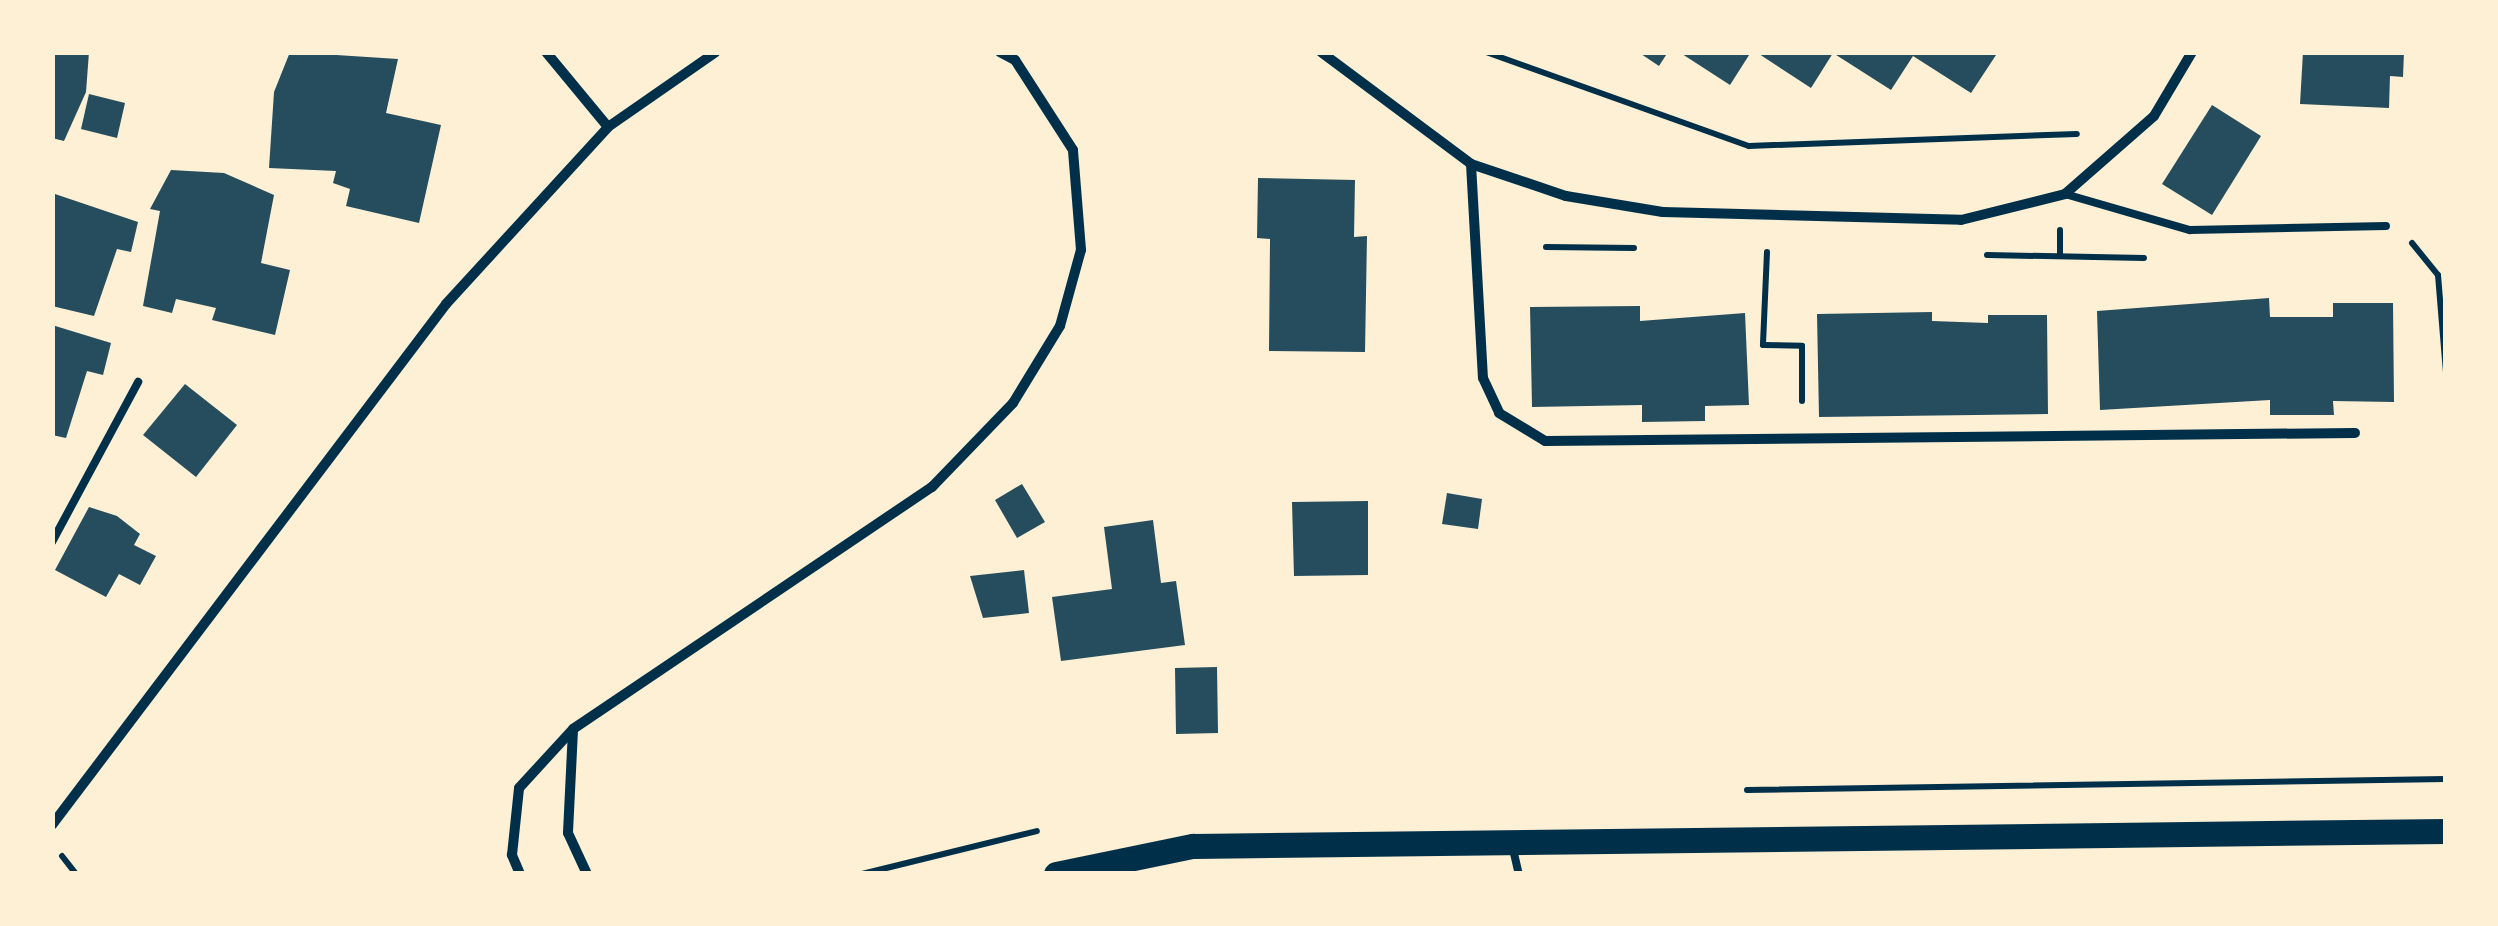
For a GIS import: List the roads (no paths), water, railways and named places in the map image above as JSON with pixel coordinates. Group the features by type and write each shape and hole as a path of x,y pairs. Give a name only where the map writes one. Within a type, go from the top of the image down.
{"main road":[{"path":"1056,874 1193,846 1516,861 2446,831"}],"street":[{"path":"546,52 608,127"},
{"path":"52,826 446,304 608,127 716,52"},
{"path":"520,874 512,854 519,788 573,729 932,487 1013,403 1060,326 1082,250 1073,150 1015,60 1000,52"},
{"path":"1321,52 1471,164 1566,196 1663,212 1961,220 2065,194 2154,116 2192,52"},
{"path":"1471,164 1484,378 1499,413 1545,441 2356,433"},
{"path":"573,729 568,833 587,874"}],"lane":[{"path":"2065,194 2190,230 2386,226"},
{"path":"52,542 138,382"}]}
